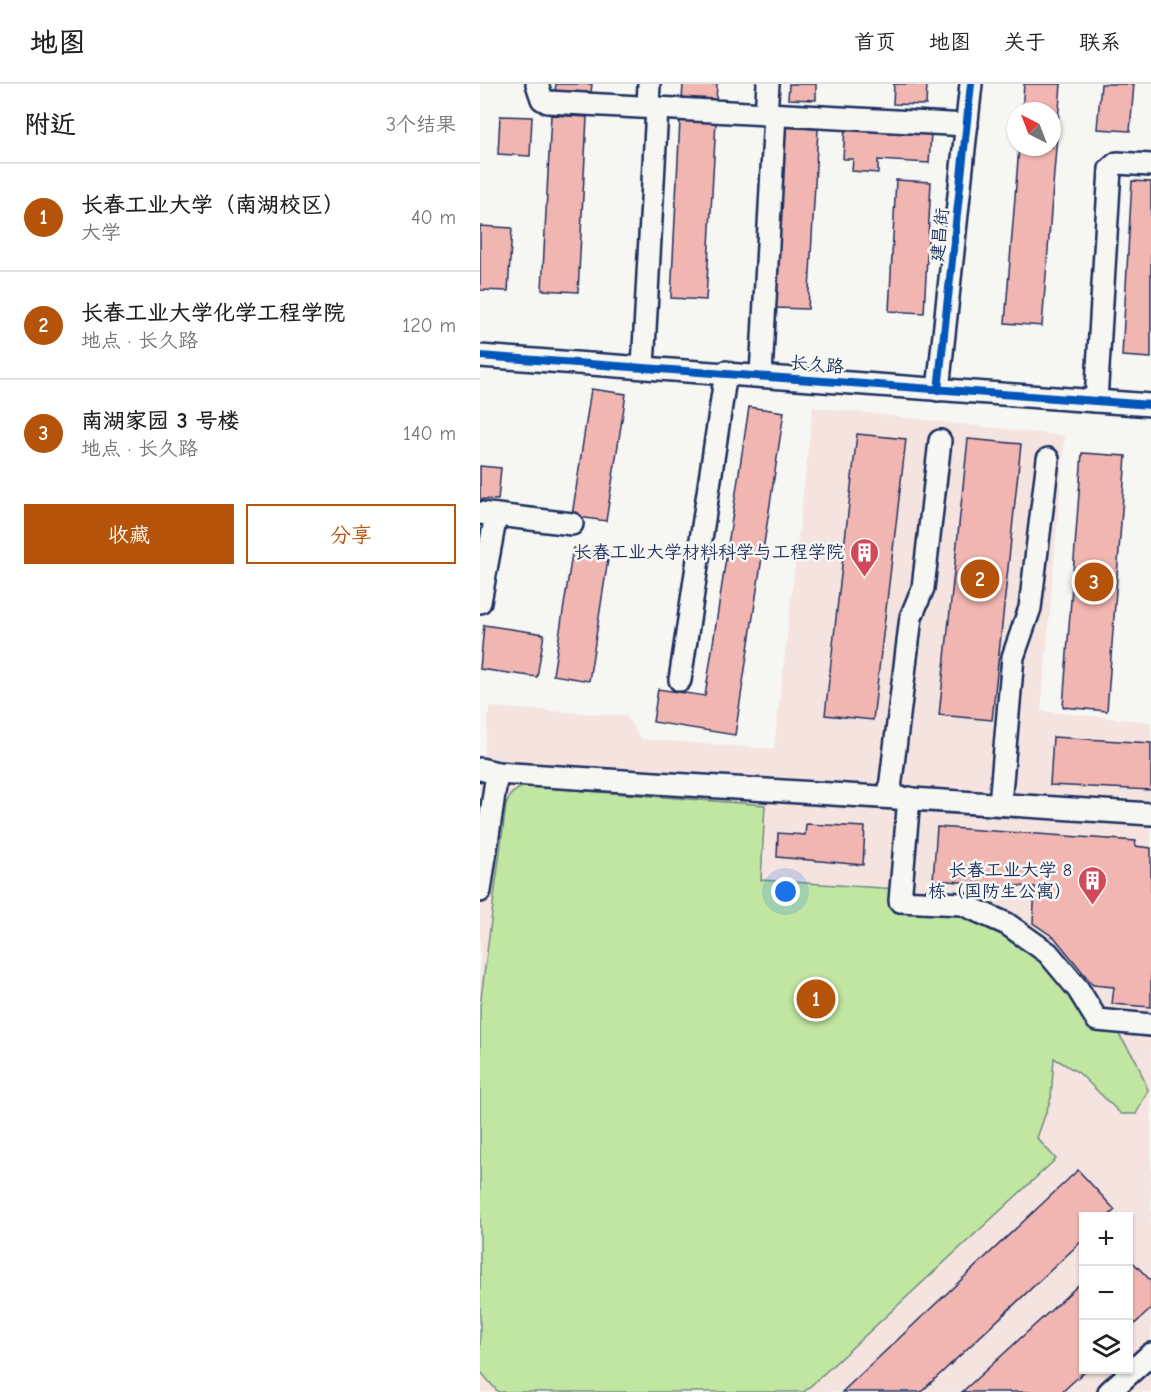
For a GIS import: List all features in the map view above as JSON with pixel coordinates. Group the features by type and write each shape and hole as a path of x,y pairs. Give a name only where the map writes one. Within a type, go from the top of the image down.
{"street":[{"path":"537,84 542,99 548,102 967,125"},
{"path":"643,367 653,108 649,84"},
{"path":"761,375 770,114 768,84"},
{"name":"建昌街","path":"938,390 971,84"},
{"path":"1096,401 1110,169 1116,163 1151,165"},
{"name":"长久路","path":"480,356 726,372 1151,405"},
{"path":"680,680 726,372"},
{"path":"940,441 923,588 911,617 899,798 900,901 962,904 1007,924 1048,953 1078,989 1097,1020 1151,1024"},
{"path":"1000,804 1013,657 1030,608 1048,459"},
{"path":"480,602 488,514 572,524"},
{"path":"480,891 488,771 1151,813"},
{"path":"1110,1392 1151,1354"}],"shaded area":[{"path":"813,407 1065,436 1041,711 1151,722 1151,1392 480,1392 480,781 490,707 626,716 641,739 774,749"}],"green space":[{"path":"523,786 765,805 761,880 943,892 992,906 1074,968 1136,1060 1148,1090 1136,1114 1121,1114 1079,1073 1054,1058 1051,1098 1037,1138 1056,1159 804,1392 498,1392 480,1371 480,1006 506,805 511,794"}],"building":[{"path":"556,84 592,84 591,92 555,91"},
{"path":"683,84 717,84 716,103 682,101"},
{"path":"789,84 816,84 816,100 788,99"},
{"path":"894,84 927,84 926,105 893,104"},
{"path":"1024,84 1061,84 1060,102 1023,102"},
{"path":"1101,84 1134,84 1130,131 1097,129"},
{"path":"551,115 587,117 578,292 542,290"},
{"path":"500,116 532,117 530,156 498,154"},
{"path":"680,120 716,121 706,300 671,298"},
{"path":"784,127 818,129 808,309 775,308"},
{"path":"845,128 931,133 929,163 878,160 878,173 852,171 853,159 843,159"},
{"path":"1018,156 1055,156 1042,326 1005,323"},
{"path":"896,180 931,182 924,313 889,311"},
{"path":"1132,181 1151,182 1151,358 1122,356"},
{"path":"480,226 512,228 508,291 480,290"},
{"path":"591,389 626,394 606,521 572,516"},
{"path":"749,407 784,412 735,735 653,722 658,689 705,696"},
{"name":"长春工业大学材料科学与工程学院","path":"857,434 906,439 873,720 825,715"},
{"path":"968,439 1021,444 992,720 939,715"},
{"path":"1082,453 1126,456 1107,711 1063,707"},
{"path":"480,466 501,468 498,500 480,499"},
{"path":"573,548 609,553 589,681 553,675"},
{"path":"484,625 544,634 537,677 480,669"},
{"path":"1053,737 1151,743 1151,790 1050,785"},
{"path":"806,824 865,827 863,865 777,857 778,833 805,835"},
{"name":"长春工业大学 8 栋（国防生公寓）","path":"937,827 1136,841 1135,846 1151,848 1151,1007 1112,1004 1114,987 1093,985 1055,938 1033,923 1035,887 933,880"},
{"path":"1078,1170 1115,1210 1113,1212 1079,1212 1079,1244 921,1392 842,1392"},
{"path":"1133,1262 1151,1281 1151,1309 1133,1325"},
{"path":"1079,1285 1079,1374 1082,1374 1062,1392 962,1392"}],"cycle path":[{"path":"938,390 971,84"},
{"path":"480,356 1151,405"}],"place":[{"name":"长春工业大学材料科学与工程学院","path":"865,578"},
{"name":"长春工业大学化学工程学院","path":"980,579"},
{"name":"南湖家园 3 号楼","path":"1094,582"},
{"name":"长春工业大学 8 栋（国防生公寓）","path":"1093,906"},
{"name":"长春工业大学（南湖校区）","path":"816,999"}]}
